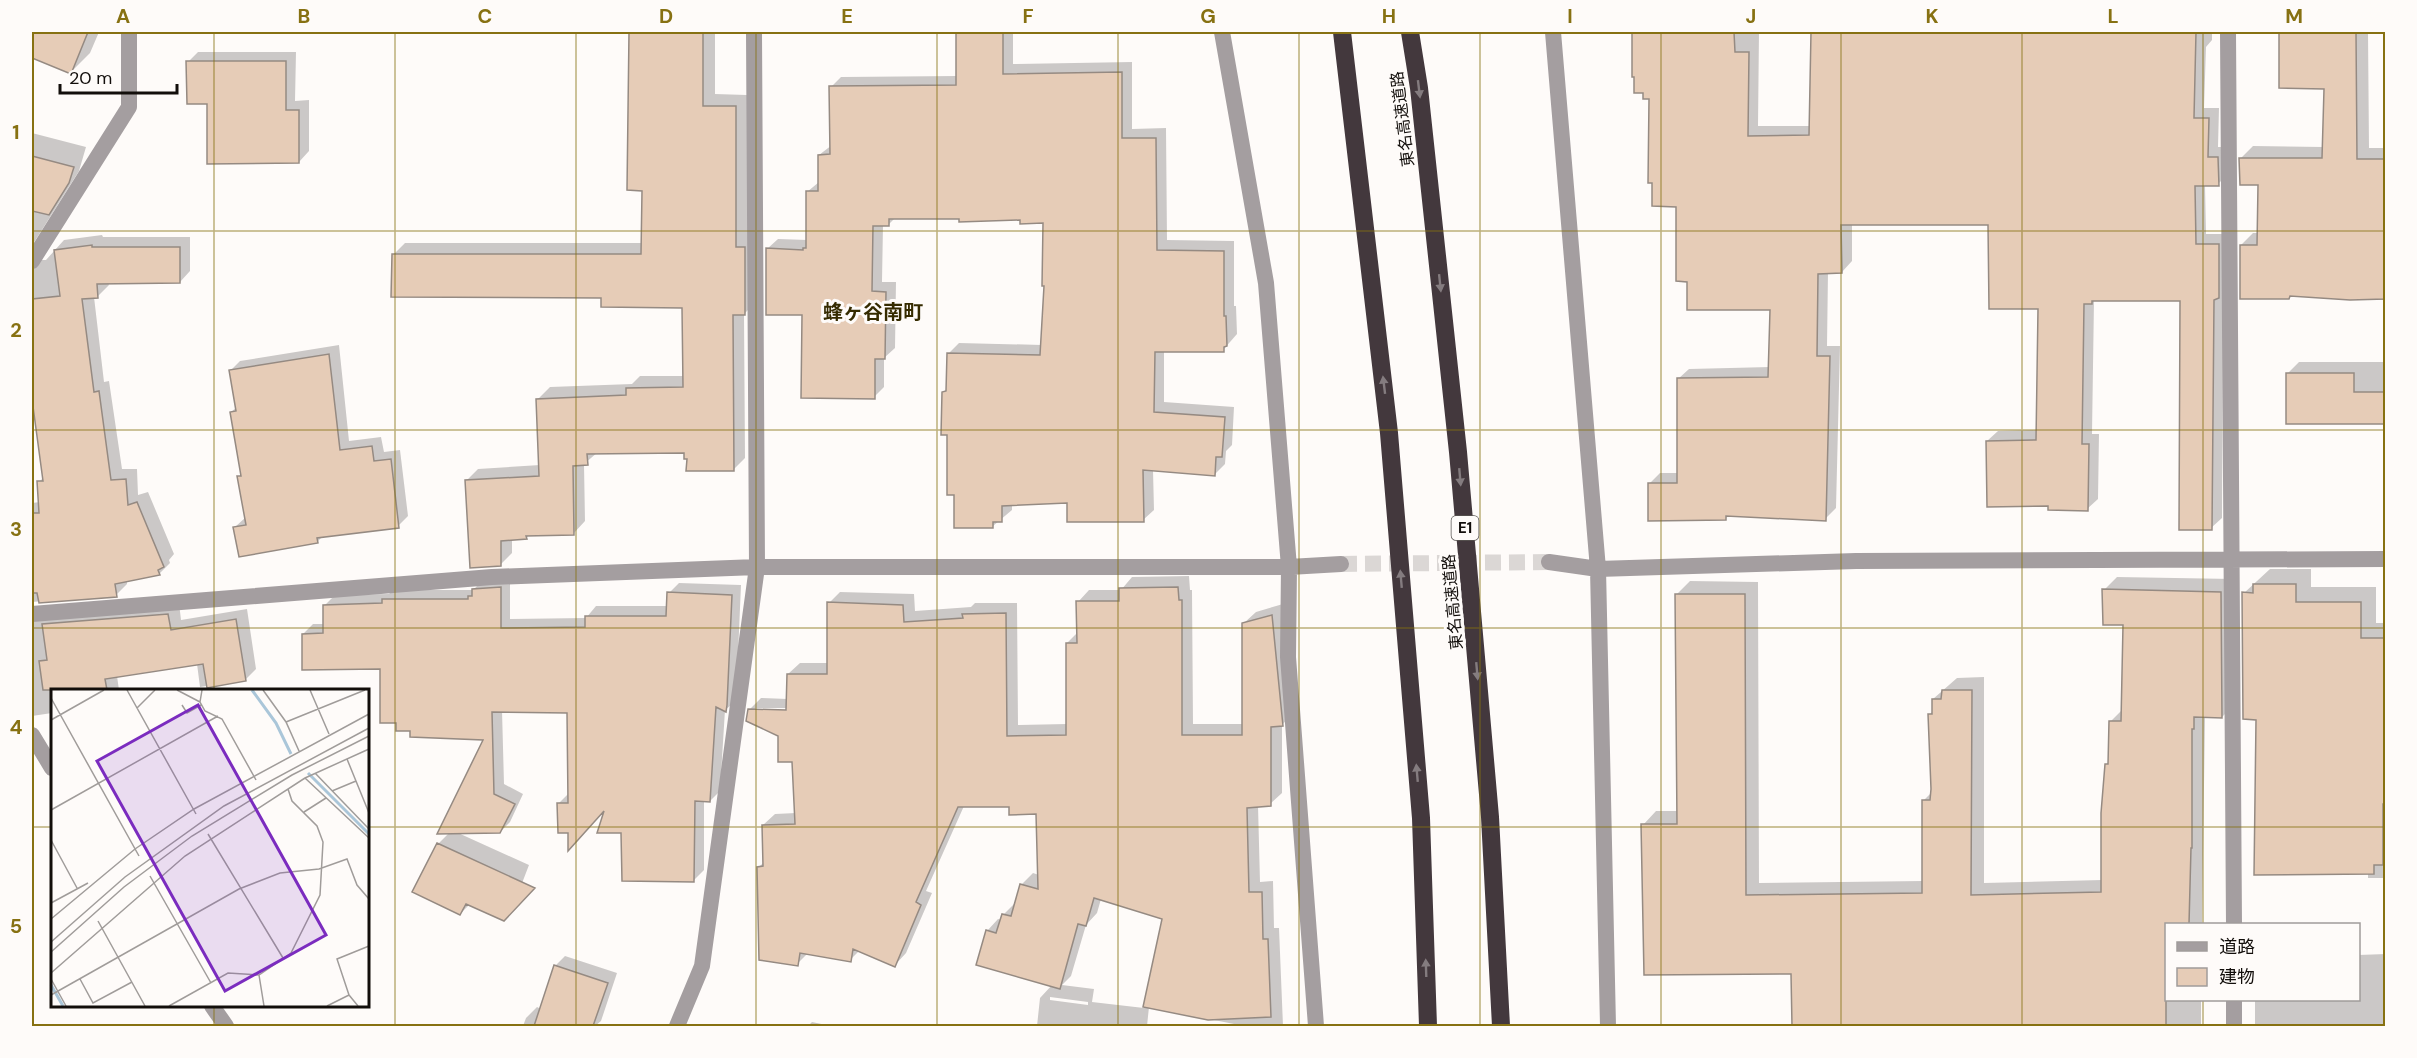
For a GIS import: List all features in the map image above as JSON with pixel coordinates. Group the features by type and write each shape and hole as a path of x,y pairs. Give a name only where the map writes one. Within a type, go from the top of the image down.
{"highway":[{"path":"1342,32 1390,444 1421,818 1428,1026"},
{"name":"東名高速道路","path":"1410,32 1419,88 1461,487 1490,817 1501,1026"}],"street":[{"path":"32,261 129,107 129,32"},
{"path":"677,1026 702,966 757,567 754,32"},
{"path":"1222,32 1266,283 1289,567 1288,657 1316,1026"},
{"path":"1553,32 1598,569 1608,1026"},
{"path":"2228,32 2234,923"},
{"path":"1549,562 1598,569 1856,561 2385,559"},
{"path":"32,614 492,577 757,567 1289,567 1341,564"},
{"path":"32,735 51,766"},
{"path":"2234,1001 2234,1026"},
{"path":"213,1007 226,1026"}],"building":[{"path":"32,32 88,32 71,74 32,58"},
{"path":"629,32 703,32 703,106 736,106 736,247 745,247 745,315 733,315 734,471 686,471 687,459 684,459 684,453 587,454 588,465 573,466 574,535 526,536 527,539 501,541 501,566 470,568 465,480 539,476 536,399 626,395 626,388 683,387 682,308 601,307 601,298 391,297 392,254 641,254 642,191 627,190"},
{"path":"956,32 1003,32 1003,74 1122,72 1122,138 1156,138 1157,250 1224,251 1224,316 1226,316 1227,346 1224,347 1224,352 1155,352 1154,412 1225,417 1222,457 1216,457 1215,476 1143,470 1144,522 1067,522 1067,503 1002,506 1002,522 993,522 993,528 954,528 954,495 947,495 947,435 941,435 942,392 946,391 947,353 1040,355 1044,286 1042,286 1043,223 1020,224 1020,220 959,222 959,219 889,219 889,226 873,226 872,291 886,292 885,359 875,359 875,399 801,398 802,315 766,315 766,248 803,250 806,248 806,191 818,191 818,155 830,154 829,86 956,85"},
{"path":"1632,32 1734,32 1735,52 1749,52 1748,136 1809,135 1811,32 2196,32 2194,118 2209,118 2208,157 2218,157 2219,186 2195,186 2196,244 2219,244 2219,298 2214,300 2212,530 2179,530 2180,301 2092,301 2092,304 2084,304 2082,444 2089,444 2088,511 2048,510 2048,506 1987,507 1986,441 2036,440 2038,309 1989,309 1988,225 1841,225 1842,273 1818,274 1817,356 1830,356 1826,521 1726,516 1726,520 1648,521 1648,483 1677,483 1677,378 1768,377 1770,310 1687,310 1687,282 1676,281 1676,207 1652,206 1652,183 1648,183 1649,99 1643,99 1643,93 1634,93"},
{"path":"2279,32 2356,32 2357,159 2385,159 2385,299 2350,300 2290,296 2289,299 2240,299 2240,245 2257,245 2258,185 2240,185 2239,158 2322,158 2324,89 2279,88"},
{"path":"186,61 286,61 286,110 299,110 299,163 207,164 207,104 187,104"},
{"path":"32,156 74,167 69,183 49,215 32,211"},
{"path":"92,245 92,247 180,247 180,283 97,284 98,298 82,299 94,392 99,391 111,480 126,479 128,505 137,502 164,567 158,570 160,575 115,584 117,597 39,603 37,593 32,593 32,513 39,513 37,481 43,481 32,399 32,299 60,296 54,250"},
{"path":"329,354 340,450 372,446 374,461 391,459 399,528 317,538 318,543 239,557 233,527 246,525 237,476 241,476 230,412 236,411 229,370"},
{"path":"2286,373 2354,373 2354,392 2385,392 2385,424 2286,424"},
{"path":"2253,584 2296,584 2296,602 2361,602 2361,638 2385,638 2383,865 2374,865 2374,874 2254,875 2256,720 2243,719 2242,592 2253,593"},
{"path":"501,587 501,628 585,627 585,616 666,616 667,592 732,595 727,705 726,712 716,707 710,802 695,801 694,882 622,881 621,833 597,833 604,811 568,851 568,833 558,833 557,803 568,803 567,713 492,712 494,794 515,804 500,833 437,834 483,740 410,737 410,731 396,731 396,723 380,723 380,669 302,670 302,634 323,633 323,605 382,603 382,599 468,599 468,596 472,596 472,589"},
{"path":"1178,587 1179,600 1182,600 1182,735 1242,735 1242,623 1272,615 1283,726 1271,727 1271,806 1247,808 1249,892 1262,892 1263,939 1268,939 1271,1017 1208,1020 1143,1007 1162,919 1094,898 1086,926 1078,924 1060,989 976,965 986,930 996,933 1002,914 1011,916 1020,884 1038,889 1036,814 1009,815 1009,807 958,807 916,902 921,905 895,967 853,949 851,962 800,953 798,966 759,960 757,867 763,866 762,825 795,824 792,762 778,762 778,736 746,721 748,709 786,710 787,674 827,674 827,602 903,605 904,622 963,618 962,614 1006,613 1007,736 1066,735 1066,643 1077,643 1076,601 1119,601 1119,588"},
{"path":"2102,589 2221,592 2222,718 2194,717 2189,923 2165,923 2166,1026 1792,1026 1791,974 1644,975 1641,824 1677,824 1675,594 1745,594 1746,895 1922,893 1922,800 1930,800 1931,789 1928,714 1932,714 1932,699 1941,699 1942,690 1972,690 1971,895 2101,892 2101,813 2105,764 2108,764 2109,721 2121,721 2123,625 2103,625"},
{"path":"168,614 171,630 236,619 246,681 207,688 203,664 105,679 107,689 43,690 39,661 47,660 42,624"},
{"path":"437,843 535,888 504,921 466,904 460,915 412,892"},
{"path":"554,965 608,983 593,1026 534,1026"}],"tunnel":[{"path":"1341,564 1549,562"}],"district":[{"name":"蜂ヶ谷南町","path":"873,312"}]}
